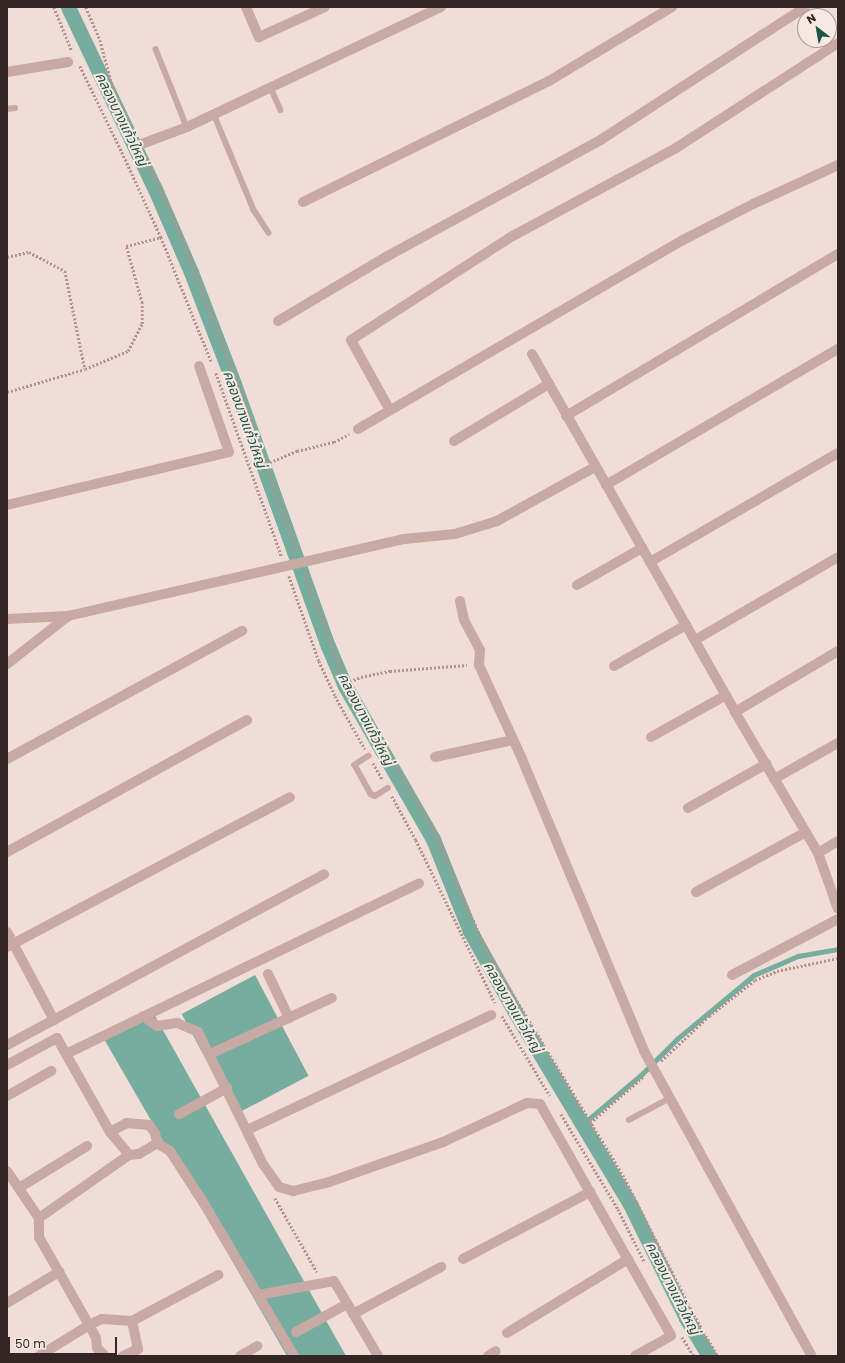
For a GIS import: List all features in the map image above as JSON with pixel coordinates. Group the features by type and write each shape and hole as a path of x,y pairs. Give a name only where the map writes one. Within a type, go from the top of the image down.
{"street":[{"path":"246,7 259,37 325,7"},
{"path":"139,145 187,127 442,7"},
{"path":"302,202 549,81 672,7"},
{"path":"278,321 386,258 602,139 805,7"},
{"path":"387,405 351,340 509,238 676,148 838,42"},
{"path":"7,72 72,58"},
{"path":"358,429 684,240 753,204 838,165"},
{"path":"566,416 838,254"},
{"path":"606,485 838,349"},
{"path":"532,354 735,712 818,853 838,909"},
{"path":"7,505 229,452 199,366"},
{"path":"454,441 549,384"},
{"path":"650,562 838,452"},
{"path":"7,619 68,616 404,539 455,534 497,521 595,467"},
{"path":"577,584 642,548"},
{"path":"695,640 838,557"},
{"path":"460,601 464,620 480,650 479,664 513,740 644,1051 812,1356"},
{"path":"7,664 68,616"},
{"path":"614,666 686,624"},
{"path":"7,759 242,631"},
{"path":"735,712 838,651"},
{"path":"651,737 726,695"},
{"path":"7,852 247,720"},
{"path":"435,757 513,740"},
{"path":"774,779 838,743"},
{"path":"688,808 766,764"},
{"path":"10,945 290,797"},
{"path":"696,892 806,832"},
{"path":"818,853 838,841"},
{"path":"7,1045 324,874"},
{"path":"66,1054 419,883"},
{"path":"732,976 838,919"},
{"path":"7,932 10,945 54,1020"},
{"path":"268,974 290,1018"},
{"path":"210,1054 332,998"},
{"path":"247,1130 489,1011"},
{"path":"143,1016 158,1026 177,1023 198,1032 264,1164 279,1187 293,1191 329,1182 443,1142 527,1103 540,1104 671,1336 635,1356"},
{"path":"7,1065 57,1038 110,1132 129,1155"},
{"path":"7,1096 51,1071"},
{"path":"179,1114 227,1088"},
{"path":"110,1132 127,1123 149,1126 155,1133 157,1143 170,1151 294,1356"},
{"path":"39,1218 129,1155 139,1154 157,1143"},
{"path":"87,1146 11,1180 39,1218 39,1236 96,1338 97,1348 105,1356"},
{"path":"463,1259 590,1192"},
{"path":"507,1333 628,1259"},
{"path":"353,1314 441,1267"},
{"path":"7,1303 59,1272"},
{"path":"39,1356 89,1325 102,1319 132,1321 218,1275"},
{"path":"258,1295 334,1281 378,1356"},
{"path":"296,1332 347,1304"},
{"path":"128,1355 138,1349 132,1321"},
{"path":"240,1356 257,1346"}],"lane":[{"path":"156,49 187,127"},
{"path":"271,88 281,110"},
{"path":"7,109 15,108"},
{"path":"214,114 254,210 268,233"},
{"path":"369,756 355,765 371,794 375,796 388,788"},
{"path":"629,1120 670,1098"}],"path":[{"path":"54,7 72,58 122,152 190,306 222,388 284,563"},
{"path":"86,7 100,40 115,95 180,233 243,397 300,558"},
{"path":"7,392 84,369 128,351 142,324 142,303 126,246 160,237"},
{"path":"7,257 29,252 66,271 84,369"},
{"path":"266,464 297,452 334,442 358,429"},
{"path":"302,565 346,684 433,829 488,953 623,1175 694,1315 718,1356"},
{"path":"287,571 319,660 335,696 416,840 495,1003 552,1099"},
{"path":"346,684 361,677 390,671 479,664"},
{"path":"590,1123 654,1068 709,1016 755,980 777,971 838,958"},
{"path":"489,1011 495,1003"},
{"path":"560,1112 618,1209 647,1266"},
{"path":"274,1195 318,1275"},
{"path":"678,1330 694,1356"}],"water":[{"path":"255,975 309,1076 235,1115 182,1014"},
{"path":"155,1016 346,1356 287,1356 104,1039"}],"waterway":[{"name":"คลองบางแก้วใหญ่","path":"68,7 155,189 191,272 234,384 328,646 345,686 433,839 470,931 515,1012 630,1204 686,1318 709,1356"},
{"path":"583,1124 642,1074 677,1039 754,975 798,956 838,949"}]}
